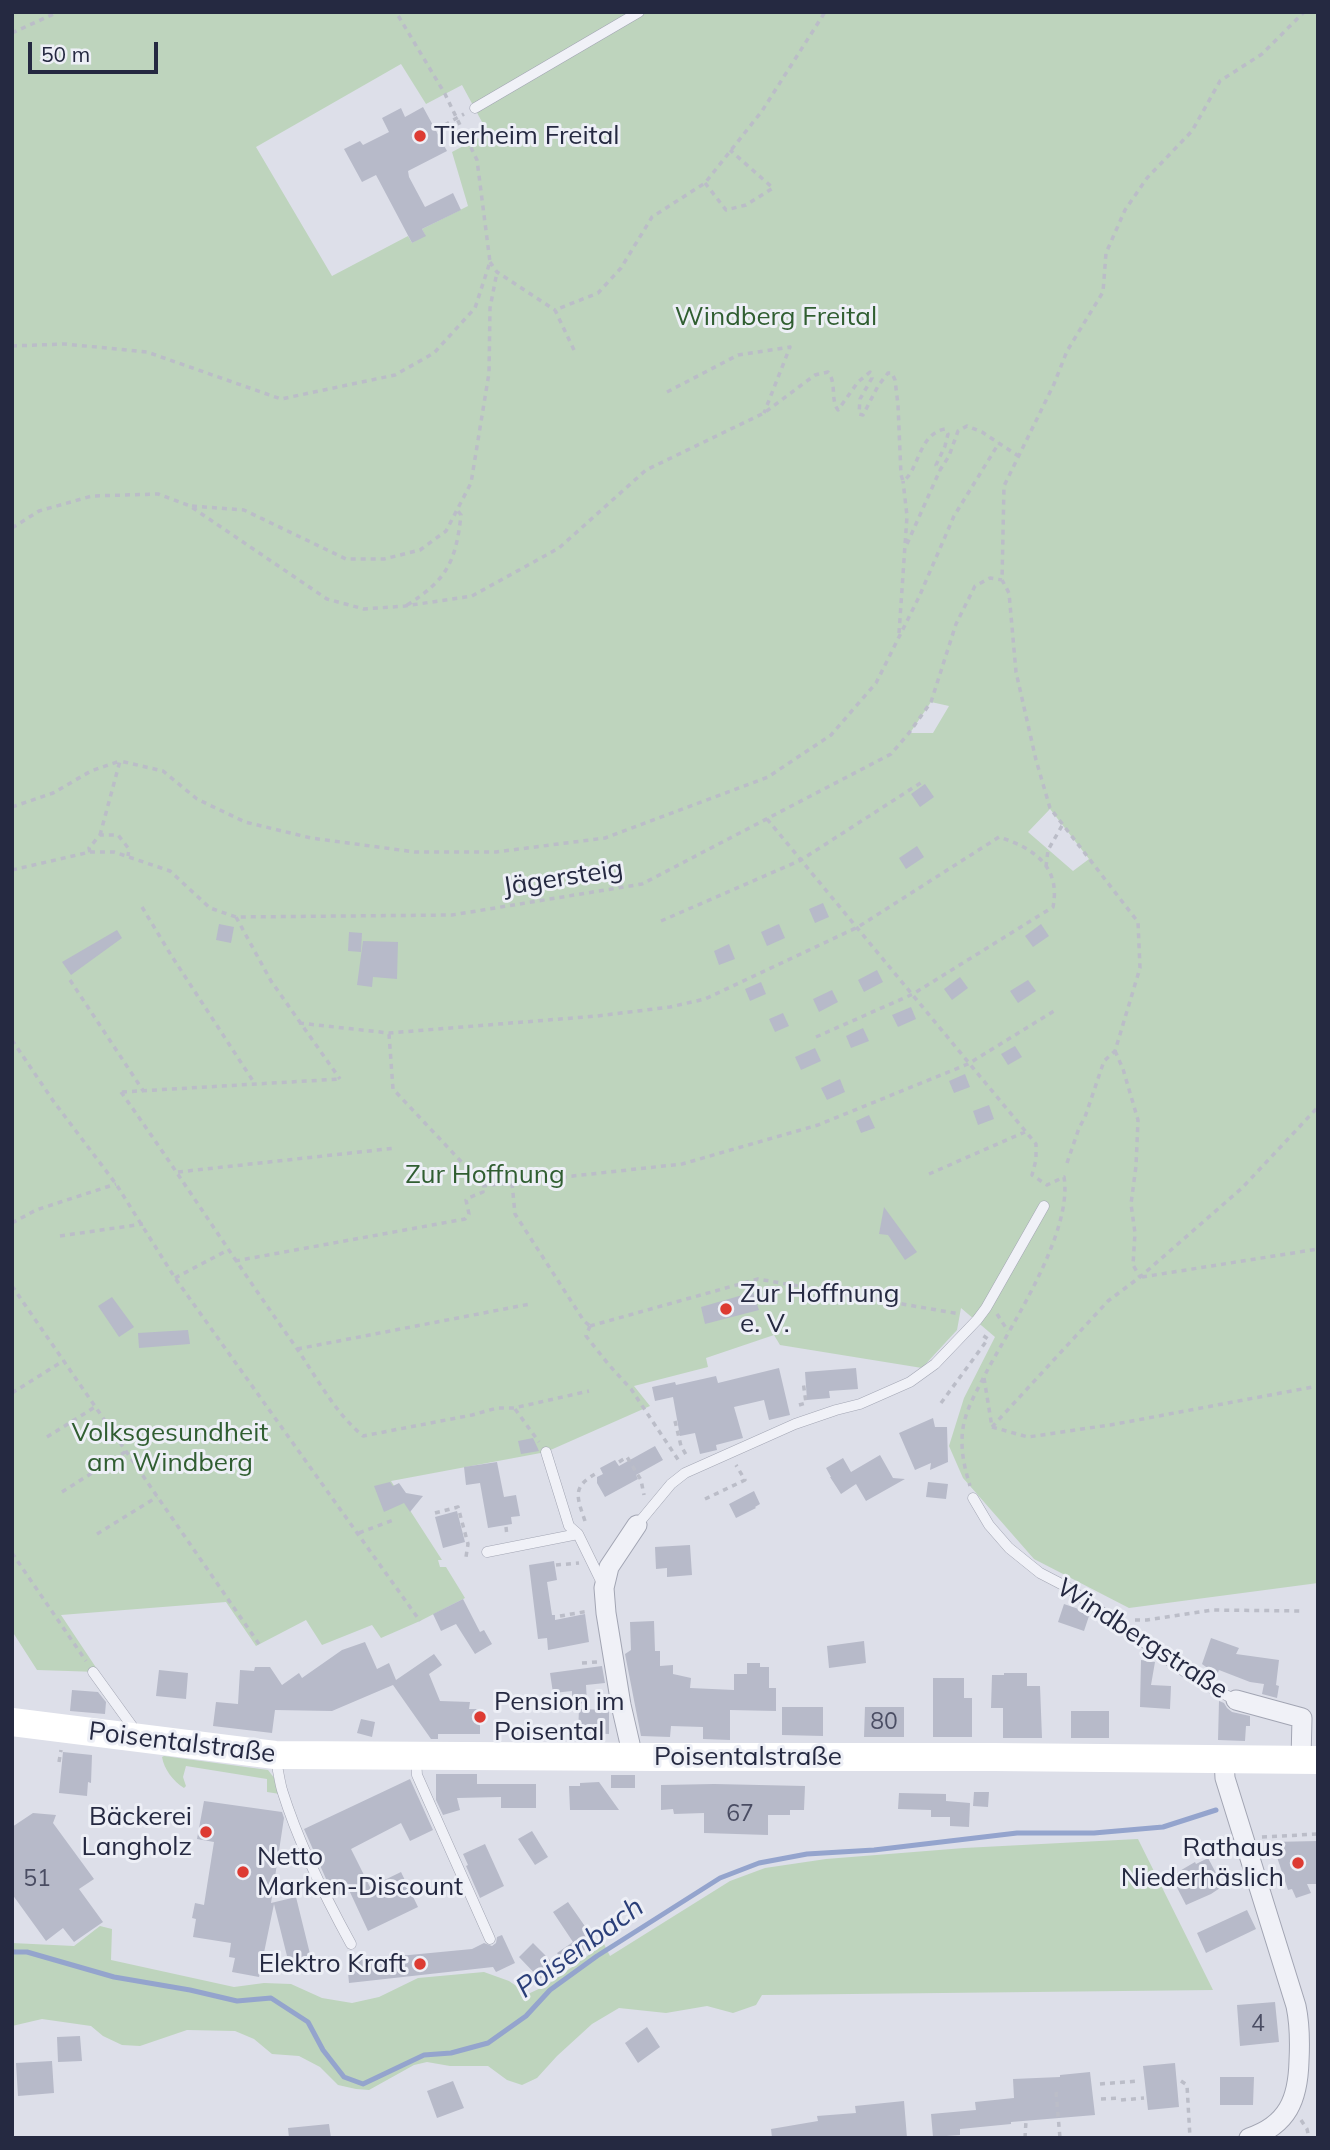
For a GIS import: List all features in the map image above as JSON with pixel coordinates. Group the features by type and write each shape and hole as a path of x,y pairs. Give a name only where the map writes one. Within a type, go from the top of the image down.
{"main road":[{"name":"Poisentalstraße","path":"12,1722 275,1755 1309,1760"}],"street":[{"path":"630,1757 604,1588 609,1567 636,1524"},
{"name":"Windbergstraße","path":"1236,1700 1302,1718 1309,1760"},
{"path":"1224,1759 1226,1778 1300,2024 1298,2080 1296,2094 1289,2110 1262,2134 1250,2138"}],"lane":[{"path":"474,108 639,12"},
{"path":"636,1524 674,1481 685,1474 795,1424 860,1404 923,1374 985,1308 1044,1206"},
{"path":"547,1452 569,1526 578,1534 604,1588"},
{"name":"Windbergstraße","path":"973,1498 989,1525 1009,1548 1040,1573 1067,1587 1199,1682 1236,1700"},
{"path":"487,1552 578,1534"},
{"path":"93,1672 132,1726 131,1737"},
{"path":"275,1755 281,1788 299,1836 323,1891 351,1944"},
{"path":"415,1756 417,1775 490,1939"}],"path":[{"path":"12,33 58,12"},
{"path":"12,346 65,344 147,352 281,399 395,375 434,353 475,308 490,262 477,160 458,118 397,12"},
{"path":"555,310 598,293 621,268 652,217 705,183 762,111 825,12"},
{"path":"1067,1163 1079,1128 1086,1117 1104,1061 1115,1051 1140,968 1138,922 1050,808 1016,672 1009,593 1002,580 1004,486 1020,457 1067,351 1103,292 1107,253 1125,210 1147,178 1192,131 1220,81 1262,54 1304,12"},
{"path":"436,130 458,118"},
{"path":"705,183 726,209 746,205 773,187 730,150"},
{"path":"490,262 497,272 555,310 574,350"},
{"path":"190,506 244,510 346,559 384,559 420,550 446,531 471,483 489,373 490,309 497,272"},
{"path":"667,392 738,355 790,346 764,414"},
{"path":"12,528 39,511 92,496 158,494 190,506 327,599 364,609 472,596 559,548 646,470 764,414 815,375 828,372 832,377 838,410 858,382 870,372 872,379 860,399 859,414 863,415 878,386 888,373 892,373 898,405 900,462 907,516 899,637"},
{"path":"905,549 958,431 967,426 982,432 1020,457"},
{"path":"903,481 909,477 926,442 940,429 945,429 948,433 945,446 936,465 940,470"},
{"path":"12,807 53,793 91,771 120,761 163,771 197,799 245,822 312,838 415,852 496,852 605,838 768,777 831,735 876,682 954,516 999,443"},
{"path":"405,606 427,592 447,571 458,542 461,514 458,511"},
{"name":"Jägersteig","path":"12,870 90,852 114,852 170,871 211,908 236,917 452,915 642,884 892,756 931,702 956,624 975,586 990,578 1002,580"},
{"path":"90,852 89,848 100,835 120,761"},
{"path":"661,921 801,860 922,782"},
{"path":"769,820 1036,1144 1032,1175 1047,1185 1064,1177 1064,1208 1052,1248 984,1377 963,1425 961,1450 966,1473"},
{"path":"1046,867 1048,850 1063,824"},
{"path":"100,835 118,835 129,849 128,856"},
{"path":"299,1023 389,1033 597,1016 670,1007 705,999 858,928 999,837 1033,852 1046,867 1055,884 1053,907 913,994 816,1037"},
{"path":"142,906 255,1084"},
{"path":"236,917 271,981 340,1079 144,1092 121,1091 330,1400 363,1436 589,1391"},
{"path":"70,979 144,1092"},
{"path":"482,1186 682,1164 818,1125 968,1063 1054,1011"},
{"path":"235,1261 465,1219 469,1214 466,1200 483,1192 482,1186 393,1089 389,1033"},
{"path":"12,1040 54,1102 116,1184 175,1278 420,1621"},
{"path":"1115,1051 1138,1120 1131,1204 1135,1233 1133,1265 1140,1277"},
{"path":"992,1427 1108,1301 1140,1277 1242,1188 1318,1107"},
{"path":"929,1174 1026,1133"},
{"path":"178,1172 396,1148"},
{"path":"512,1183 515,1214 584,1321 590,1326"},
{"path":"12,1223 36,1210 116,1184"},
{"path":"60,1236 143,1224"},
{"path":"1140,1277 1318,1249"},
{"path":"175,1278 228,1250"},
{"path":"590,1326 758,1279 960,1314"},
{"path":"757,1295 794,1285"},
{"path":"12,1286 259,1644"},
{"path":"297,1349 530,1304"},
{"path":"985,1308 997,1314 1008,1332"},
{"path":"590,1326 586,1336 631,1389 679,1461"},
{"path":"941,1403 988,1339 981,1334 972,1342"},
{"path":"12,1393 63,1361"},
{"path":"984,1377 992,1427"},
{"path":"799,1405 806,1403 803,1381"},
{"path":"992,1427 1028,1437 1116,1424 1318,1386"},
{"path":"47,1437 95,1407"},
{"path":"514,1408 547,1452"},
{"path":"675,1421 681,1446 691,1465"},
{"path":"62,1492 126,1452"},
{"path":"619,1462 627,1457 643,1488"},
{"path":"705,1499 745,1480 733,1458"},
{"path":"584,1518 577,1496 580,1486 599,1472"},
{"path":"97,1534 157,1497"},
{"path":"435,1513 458,1507 468,1545 466,1557"},
{"path":"359,1533 396,1519"},
{"path":"506,1527 507,1536"},
{"path":"468,1545 474,1543"},
{"path":"12,1553 93,1672"},
{"path":"556,1565 576,1563"},
{"path":"560,1616 606,1609"},
{"path":"1109,1618 1147,1620 1212,1610 1304,1611"},
{"path":"582,1663 590,1662"},
{"path":"1256,1837 1318,1834"},
{"path":"1100,2084 1139,2081"},
{"path":"1181,2081 1186,2085 1190,2138"},
{"path":"1056,2092 1060,2138"},
{"path":"1101,2099 1144,2098"},
{"path":"1025,2138 1026,2121"}],"green space":[{"path":"12,12 1318,12 1318,1583 1129,1608 1034,1559 963,1478 949,1446 964,1398 995,1337 961,1308 957,1330 922,1368 780,1345 774,1335 706,1358 708,1367 634,1386 650,1406 546,1452 391,1481 442,1560 438,1560 440,1567 446,1567 465,1598 381,1638 372,1625 322,1645 306,1620 256,1646 226,1602 61,1615 99,1672 37,1670 12,1631","holes":["401,64 426,104 462,85 488,133 452,152 468,206 422,229 425,235 412,243 408,236 332,276 256,147","931,702 949,706 933,733 910,733","1050,809 1089,859 1073,871 1028,832"]},
{"path":"162,1757 268,1770 275,1779 280,1794 267,1792 267,1779 186,1766 184,1788 167,1770"},
{"path":"1138,1839 1213,1990 762,1995 756,2005 733,2013 707,2006 666,2013 619,2008 592,2024 537,2078 522,2085 507,2080 488,2066 450,2066 427,2062 414,2065 369,2090 338,2085 320,2067 299,2056 272,2054 254,2039 235,2031 187,2030 140,2046 122,2045 103,2036 91,2026 42,2019 12,2026 12,1943 74,1946 100,1926 112,1929 111,1960 234,1987 264,1983 291,1984 322,1998 352,2003 379,1997 418,1978 484,1972 509,1981 528,1994 547,1985 604,1944 610,1956 730,1881 765,1868 826,1859 964,1848"}],"building":[{"path":"423,107 447,151 408,171 409,177 425,207 453,193 461,210 422,229 426,236 412,243 376,175 362,182 344,149 360,141 363,145 389,132 382,118 401,108 405,117"},
{"path":"925,784 934,797 920,807 911,794"},
{"path":"917,846 924,857 906,869 899,858"},
{"path":"823,903 829,917 815,923 809,909"},
{"path":"219,924 234,927 231,943 216,940"},
{"path":"779,924 785,938 767,946 761,932"},
{"path":"1041,924 1049,936 1033,947 1025,936"},
{"path":"117,930 122,938 71,975 62,962"},
{"path":"349,932 362,933 361,952 348,951"},
{"path":"363,941 398,942 397,979 373,977 372,987 357,985"},
{"path":"729,944 735,959 719,965 714,951"},
{"path":"877,970 883,982 864,992 858,980"},
{"path":"960,977 968,988 952,1000 944,989"},
{"path":"1028,980 1036,991 1018,1003 1010,991"},
{"path":"761,982 766,994 750,1001 745,989"},
{"path":"832,990 838,1002 819,1012 813,999"},
{"path":"911,1007 916,1019 898,1027 892,1015"},
{"path":"783,1013 789,1026 775,1032 769,1019"},
{"path":"863,1028 869,1041 851,1048 846,1036"},
{"path":"1015,1046 1022,1057 1008,1065 1001,1054"},
{"path":"815,1048 821,1061 801,1070 795,1057"},
{"path":"965,1074 970,1087 954,1093 949,1081"},
{"path":"840,1079 845,1092 827,1100 821,1088"},
{"path":"989,1105 994,1119 978,1125 973,1111"},
{"path":"869,1115 875,1128 861,1133 856,1121"},
{"path":"884,1207 917,1252 905,1260 888,1235 879,1234"},
{"name":"Zur Hoffnung e. V.","path":"753,1292 759,1310 705,1324 701,1307"},
{"path":"112,1297 134,1327 119,1337 98,1306"},
{"path":"188,1330 190,1344 139,1348 138,1333"},
{"path":"779,1368 790,1415 769,1420 764,1400 734,1407 743,1438 716,1445 717,1450 700,1454 695,1433 680,1436 673,1397 655,1401 652,1387 716,1376 718,1383"},
{"path":"856,1368 858,1389 829,1391 830,1398 807,1400 805,1372"},
{"path":"933,1418 935,1427 947,1427 948,1462 930,1470 931,1463 915,1470 899,1433"},
{"path":"533,1438 539,1451 521,1454 518,1441"},
{"path":"655,1446 663,1460 636,1475 638,1479 605,1497 597,1483 597,1477 603,1474 600,1468 615,1460 619,1466"},
{"path":"880,1455 893,1478 905,1479 866,1501 856,1484 841,1494 826,1468 843,1458 851,1472"},
{"path":"497,1462 504,1497 516,1495 520,1516 511,1517 512,1524 488,1528 480,1483 466,1485 464,1467"},
{"path":"390,1482 393,1486 399,1483 406,1493 423,1496 410,1512 404,1503 384,1512 374,1486"},
{"path":"928,1482 948,1484 946,1499 926,1497"},
{"path":"754,1491 760,1504 736,1518 729,1504"},
{"path":"457,1511 465,1542 443,1548 435,1517"},
{"path":"690,1545 692,1575 667,1577 667,1568 656,1569 655,1547"},
{"path":"554,1561 557,1580 547,1582 552,1615 555,1615 555,1620 585,1614 589,1642 548,1650 547,1638 538,1639 529,1565"},
{"path":"463,1599 480,1632 484,1630 492,1644 475,1654 456,1624 441,1631 433,1614"},
{"path":"1064,1604 1090,1613 1084,1631 1058,1622"},
{"path":"654,1621 655,1651 660,1651 660,1666 673,1665 673,1674 691,1678 690,1688 734,1690 734,1674 747,1674 747,1663 760,1663 760,1667 769,1667 769,1688 776,1688 776,1711 730,1710 730,1740 703,1739 703,1727 671,1726 670,1737 641,1736 625,1654 631,1650 630,1622"},
{"path":"1211,1638 1239,1648 1236,1654 1279,1660 1277,1698 1262,1694 1264,1684 1250,1682 1219,1670 1217,1675 1202,1664"},
{"path":"864,1641 866,1663 829,1668 827,1646"},
{"path":"365,1642 377,1669 389,1663 396,1680 434,1654 442,1665 429,1674 440,1701 470,1702 469,1709 480,1709 480,1734 438,1734 438,1739 431,1739 393,1685 332,1711 275,1710 272,1733 213,1726 216,1702 238,1704 240,1670 254,1671 255,1667 270,1667 282,1685 299,1673 302,1678 342,1650"},
{"path":"1141,1660 1155,1662 1151,1685 1171,1686 1170,1709 1140,1707"},
{"path":"602,1666 605,1683 586,1685 587,1703 572,1704 572,1691 553,1693 550,1673"},
{"path":"159,1670 188,1673 186,1699 156,1696"},
{"path":"1027,1673 1027,1686 1040,1686 1042,1738 1003,1738 1003,1708 991,1708 992,1675"},
{"path":"933,1678 964,1678 964,1698 972,1698 972,1737 933,1737"},
{"path":"72,1690 98,1692 106,1702 105,1714 70,1711"},
{"path":"1219,1701 1232,1712 1250,1716 1245,1741 1218,1740"},
{"path":"782,1707 823,1707 823,1736 782,1735"},
{"path":"865,1707 904,1707 904,1737 864,1737"},
{"path":"579,1709 609,1710 609,1734 578,1733"},
{"path":"1071,1711 1109,1711 1109,1738 1071,1738"},
{"path":"361,1719 375,1722 372,1737 357,1733"},
{"path":"63,1752 92,1755 91,1783 88,1782 87,1796 59,1793"},
{"path":"436,1774 477,1774 477,1784 536,1784 536,1808 501,1808 501,1797 457,1798 460,1810 443,1815 436,1800"},
{"path":"611,1775 635,1775 635,1788 611,1788"},
{"path":"410,1779 433,1830 410,1841 401,1823 351,1849 370,1887 401,1872 418,1907 368,1931 349,1890 334,1897 304,1829"},
{"path":"599,1782 619,1810 570,1810 569,1786"},
{"path":"661,1785 805,1786 804,1810 790,1810 790,1815 768,1815 768,1835 704,1833 704,1813 674,1814 673,1809 661,1810"},
{"path":"974,1792 989,1792 988,1807 973,1806"},
{"path":"899,1793 946,1794 946,1801 970,1803 969,1827 950,1826 950,1817 931,1817 931,1810 898,1809"},
{"name":"Netto Marken-Discount","path":"204,1801 282,1812 284,1818 271,1903 296,1897 311,1958 290,1968 274,1904 259,1977 232,1972 235,1958 229,1957 231,1943 193,1937 196,1919 192,1918 195,1903 204,1905 214,1842 197,1839"},
{"path":"33,1813 56,1815 53,1823 94,1879 79,1889 103,1922 74,1942 63,1928 46,1941 12,1894 12,1827"},
{"path":"532,1831 548,1857 535,1865 518,1839"},
{"name":"Rathaus Niederhäslich","path":"1318,1841 1318,1884 1307,1884 1311,1893 1296,1898 1292,1889 1288,1890 1272,1842"},
{"path":"485,1844 504,1886 480,1898 463,1854"},
{"path":"1208,1858 1223,1886 1186,1905 1171,1876"},
{"path":"568,1902 596,1942 565,1964 557,1953 573,1942 553,1912"},
{"path":"1247,1910 1256,1929 1206,1953 1197,1933"},
{"name":"Elektro Kraft","path":"502,1935 515,1963 496,1972 493,1967 349,1983 347,1961 472,1949 484,1943 492,1946 497,1937"},
{"path":"533,1943 555,1965 540,1979 519,1957"},
{"path":"1275,2002 1279,2042 1240,2046 1237,2005"},
{"path":"647,2027 660,2047 638,2063 625,2043"},
{"path":"80,2036 82,2061 58,2062 57,2037"},
{"path":"52,2061 54,2093 18,2096 16,2063"},
{"path":"1175,2063 1179,2107 1148,2110 1143,2066"},
{"path":"1090,2072 1095,2115 1011,2122 960,2129 960,2135 933,2137 931,2114 976,2110 975,2102 1014,2098 1013,2079 1060,2077"},
{"path":"1220,2077 1254,2077 1253,2105 1220,2105"},
{"path":"453,2081 464,2108 437,2118 427,2091"},
{"path":"904,2101 907,2138 772,2138 771,2129 818,2121 817,2116 856,2113 855,2106"},
{"path":"329,2124 331,2138 289,2138 288,2128"}],"waterway":[{"name":"Poisenbach","path":"12,1952 27,1952 114,1977 237,2001 271,1998 308,2022 323,2050 344,2077 363,2084 424,2055 451,2053 488,2043 526,2016 550,1990 597,1956 720,1878 759,1863 807,1854 874,1850 1017,1833 1094,1833 1163,1827 1216,1810"}],"place":[{"name":"Tierheim Freital","path":"420,136"},
{"name":"Zur Hoffnung e. V.","path":"726,1309"},
{"name":"Pension im Poisental","path":"480,1717"},
{"name":"Bäckerei Langholz","path":"206,1832"},
{"name":"Rathaus Niederhäslich","path":"1298,1863"},
{"name":"Netto Marken-Discount","path":"243,1872"},
{"name":"Elektro Kraft","path":"420,1964"}],"park label":[{"name":"Windberg Freital","path":"776,317"},
{"name":"Zur Hoffnung","path":"485,1175"},
{"name":"Volksgesundheit am Windberg","path":"170,1448"}]}
